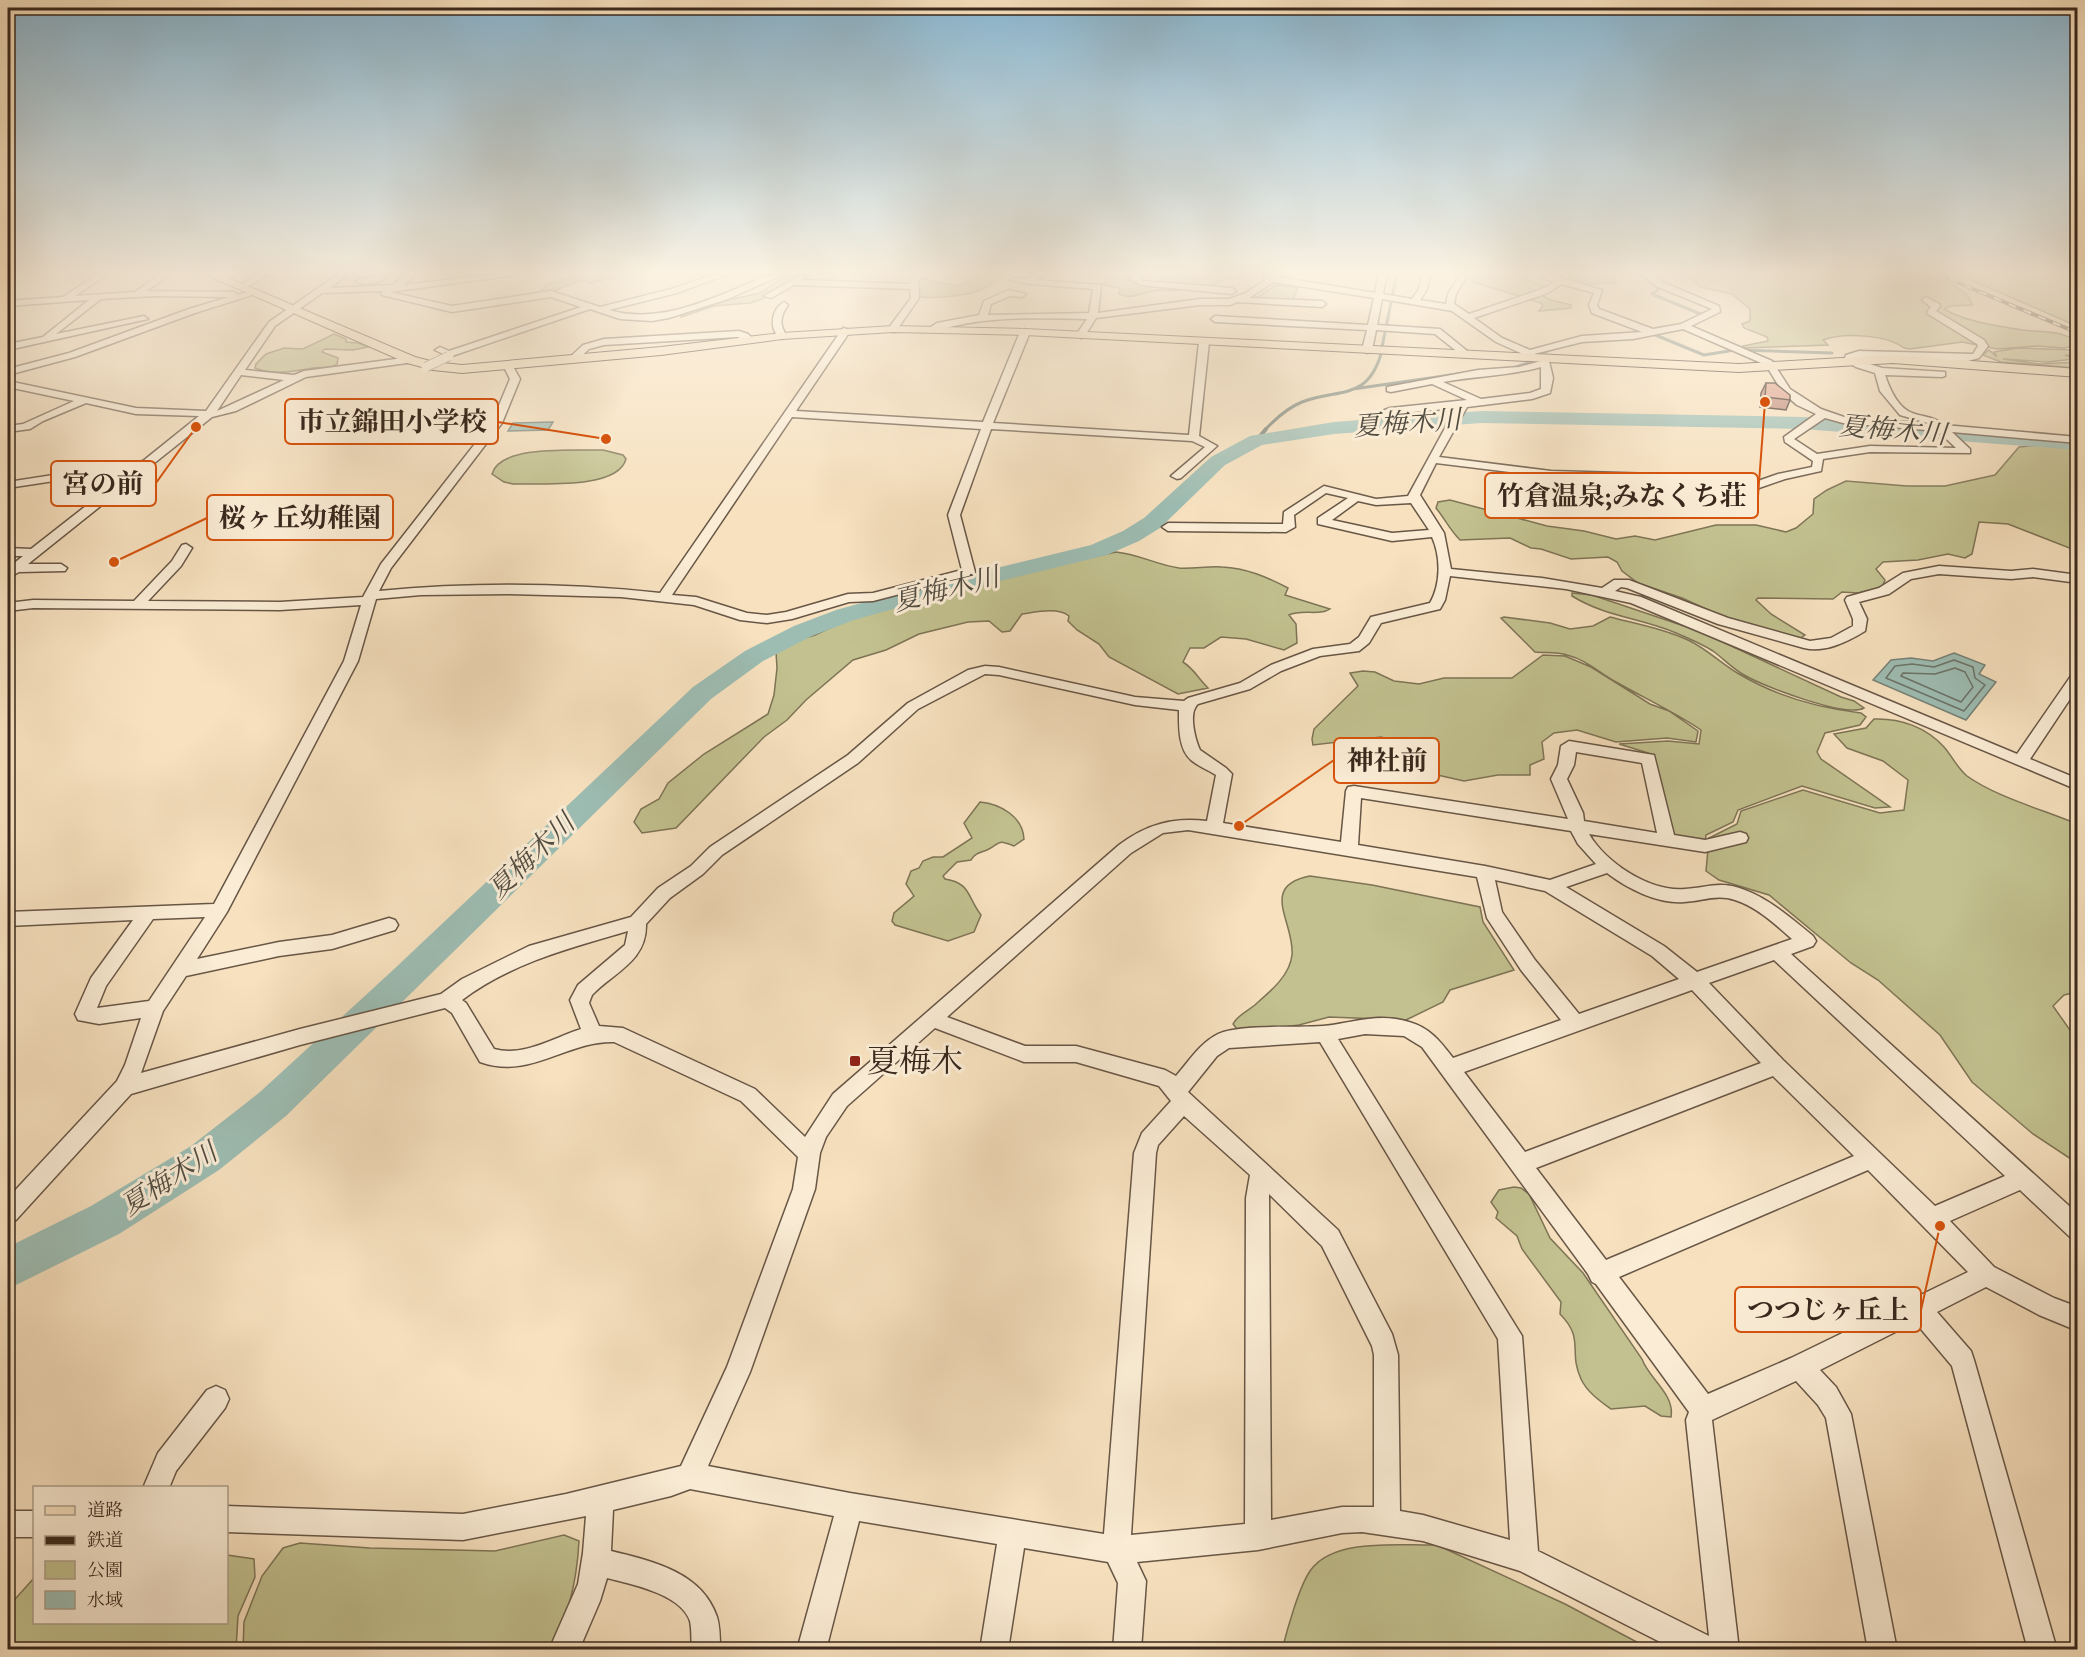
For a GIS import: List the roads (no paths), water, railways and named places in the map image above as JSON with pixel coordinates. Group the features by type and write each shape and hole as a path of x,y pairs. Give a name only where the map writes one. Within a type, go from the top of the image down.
{"main road":[{"path":"389,350 433,366 462,369 653,350"},
{"path":"1374,350 1467,355 1530,355 1545,361 1739,368 1893,358 2078,373"}],"street":[{"path":"8,372 85,350"},
{"path":"11,570 209,414 255,350"},
{"path":"441,350 449,354 458,350"},
{"path":"663,598 832,350"},
{"path":"8,607 33,604 280,606 421,591 532,590 621,593 705,603 745,617 773,618 788,616 848,598 873,597 969,572 954,515 1018,350"},
{"path":"1194,438 1207,350"},
{"path":"1461,350 1467,355"},
{"path":"1520,350 1530,355 1545,350"},
{"path":"1738,350 1773,366 1781,385 1818,417 1943,431 2078,440"},
{"path":"1942,374 1879,371 1860,366 1849,360 1849,357 1859,354 1968,358 1976,356 1980,350"},
{"path":"426,368 449,356"},
{"path":"8,384 136,411 209,414 232,410 293,378 308,373 411,360"},
{"path":"1391,389 1463,404 1532,396 1546,391 1548,378 1545,361 1519,370 1478,373 1432,381"},
{"path":"8,1214 124,1087 135,1066 142,1039 155,1008 219,910 351,661 369,598 385,567 497,423 514,385 514,375 508,365"},
{"path":"1816,457 1870,450 1966,451 1932,420 1904,413 1885,391 1879,371"},
{"path":"239,372 293,378"},
{"path":"1366,418 1390,411 1427,395 1432,381"},
{"path":"1432,381 1479,402"},
{"path":"8,429 26,427 39,419 83,401"},
{"path":"1214,827 1224,774 1195,754 1191,748 1186,716 1187,706 1193,701 1245,686 1299,658 1318,652 1358,646 1376,620 1435,606 1446,572 1438,533 1416,501 1417,487 1463,404"},
{"path":"788,414 1194,438 1212,446 1177,476"},
{"path":"1433,459 1551,474 1726,479 1759,485 1782,476 1817,469 1819,461 1816,457 1789,440 1789,437 1818,417"},
{"path":"8,485 145,464"},
{"path":"1168,527 1286,528 1289,527 1288,514 1324,489 1376,502 1416,501"},
{"path":"1326,494 1381,507 1416,501"},
{"path":"1352,501 1322,521 1392,537 1438,533"},
{"path":"138,604 177,563 186,548"},
{"path":"8,552 33,553"},
{"path":"11,570 61,568"},
{"path":"1605,591 1619,583 1629,584 1723,621 1809,645 1822,645 1834,642 1860,628 1860,619 1852,600 1884,591 1906,576 1919,572 1939,570 2011,575 2033,573 2078,579"},
{"path":"1446,572 1559,582 1605,591 1671,613 2078,784"},
{"path":"124,1087 447,999 469,984 535,951 638,921 664,893 697,870 722,846 801,796 853,759 913,706 973,674 985,670 999,671 1135,701 1187,706"},
{"path":"2021,760 2078,676"},
{"path":"1450,1068 1807,941 1749,898 1712,890 1683,896 1650,891 1635,884 1610,866 1583,840 1575,813 1559,779 1566,765 1569,746 1649,759 1667,840"},
{"path":"1349,850 1354,791 1705,846 1740,838"},
{"path":"690,1476 743,1361 804,1189 809,1153 818,1131 840,1100 934,1020 993,965 1143,834 1169,825 1214,827 1485,872 1551,886 1658,951 1695,981 1776,1066 1932,1218 1986,1275 2047,1307 2078,1319"},
{"path":"1551,886 1610,866"},
{"path":"1485,872 1493,913 1528,965 1574,1022"},
{"path":"8,919 219,910"},
{"path":"148,913 98,983 85,1014 99,1016 155,1008"},
{"path":"592,1034 591,1024 580,1008 580,998 590,986 627,956 638,934 638,921"},
{"path":"180,970 279,949 338,941 389,925"},
{"path":"1777,952 2078,1229"},
{"path":"447,999 459,1008 484,1053 500,1060 524,1057 592,1034 616,1034 748,1095 765,1110 780,1129 809,1153"},
{"path":"934,1020 1024,1054 1076,1054 1152,1074 1171,1083 1180,1096 1330,1238 1383,1343 1386,1355 1387,1522"},
{"path":"1127,1650 1132,1581 1116,1550 1145,1153 1153,1134 1210,1050 1226,1040 1325,1034 1351,1027 1377,1026 1404,1028 1423,1036 1450,1068 1600,1274 1702,1408"},
{"path":"1325,1034 1510,1336 1525,1559"},
{"path":"1520,1164 1776,1066"},
{"path":"1600,1274 1870,1159"},
{"path":"1258,1536 1257,1198 1260,1172"},
{"path":"1932,1218 2022,1179"},
{"path":"1702,1408 1800,1367 1986,1275"},
{"path":"1918,1307 1962,1360 2043,1650"},
{"path":"1800,1367 1827,1396 1838,1414 1883,1650"},
{"path":"157,1486 167,1462 216,1399"},
{"path":"1702,1408 1699,1420 1725,1650"},
{"path":"228,1519 463,1527 600,1499 671,1483 690,1476 850,1506 1116,1550 1258,1536 1342,1520 1362,1519 1461,1538 1525,1559 1707,1650"},
{"path":"563,1650 588,1594 596,1562 600,1499"},
{"path":"811,1650 850,1506"},
{"path":"8,1524 33,1524"},
{"path":"994,1650 1014,1532"},
{"path":"596,1562 660,1578 689,1596 703,1616 706,1650"}],"water":[{"path":"553,422 548,430 508,431 513,423"},
{"path":"1954,653 1985,665 1979,674 1996,682 1966,720 1873,680 1891,660 1911,658 1933,661"}],"waterway":[{"path":"1544,353 1549,350"},
{"path":"1693,350 1704,355 1733,350"},
{"path":"1752,350 1832,353"},
{"path":"1264,431 1272,422 1297,404 1360,386 1375,369 1381,354"},
{"path":"1513,368 1528,363"},
{"path":"1353,389 1486,370"},
{"name":"夏梅木川","path":"8,1269 105,1220 205,1158 273,1104 404,981 702,693 754,656 803,631 845,615 935,590 1099,550 1131,536 1152,523 1218,461 1257,440 1334,428 1481,417 1803,423 2078,444"},
{"path":"1257,440 1266,429"}],"place":[{"name":"竹倉温泉;みなくち荘","path":"1765,402"},
{"name":"宮の前","path":"196,427"},
{"name":"市立錦田小学校","path":"606,439"},
{"name":"桜ヶ丘幼稚園","path":"114,562"},
{"name":"神社前","path":"1239,826"},
{"name":"夏梅木","path":"855,1061"},
{"name":"つつじヶ丘上","path":"1940,1226"}]}
